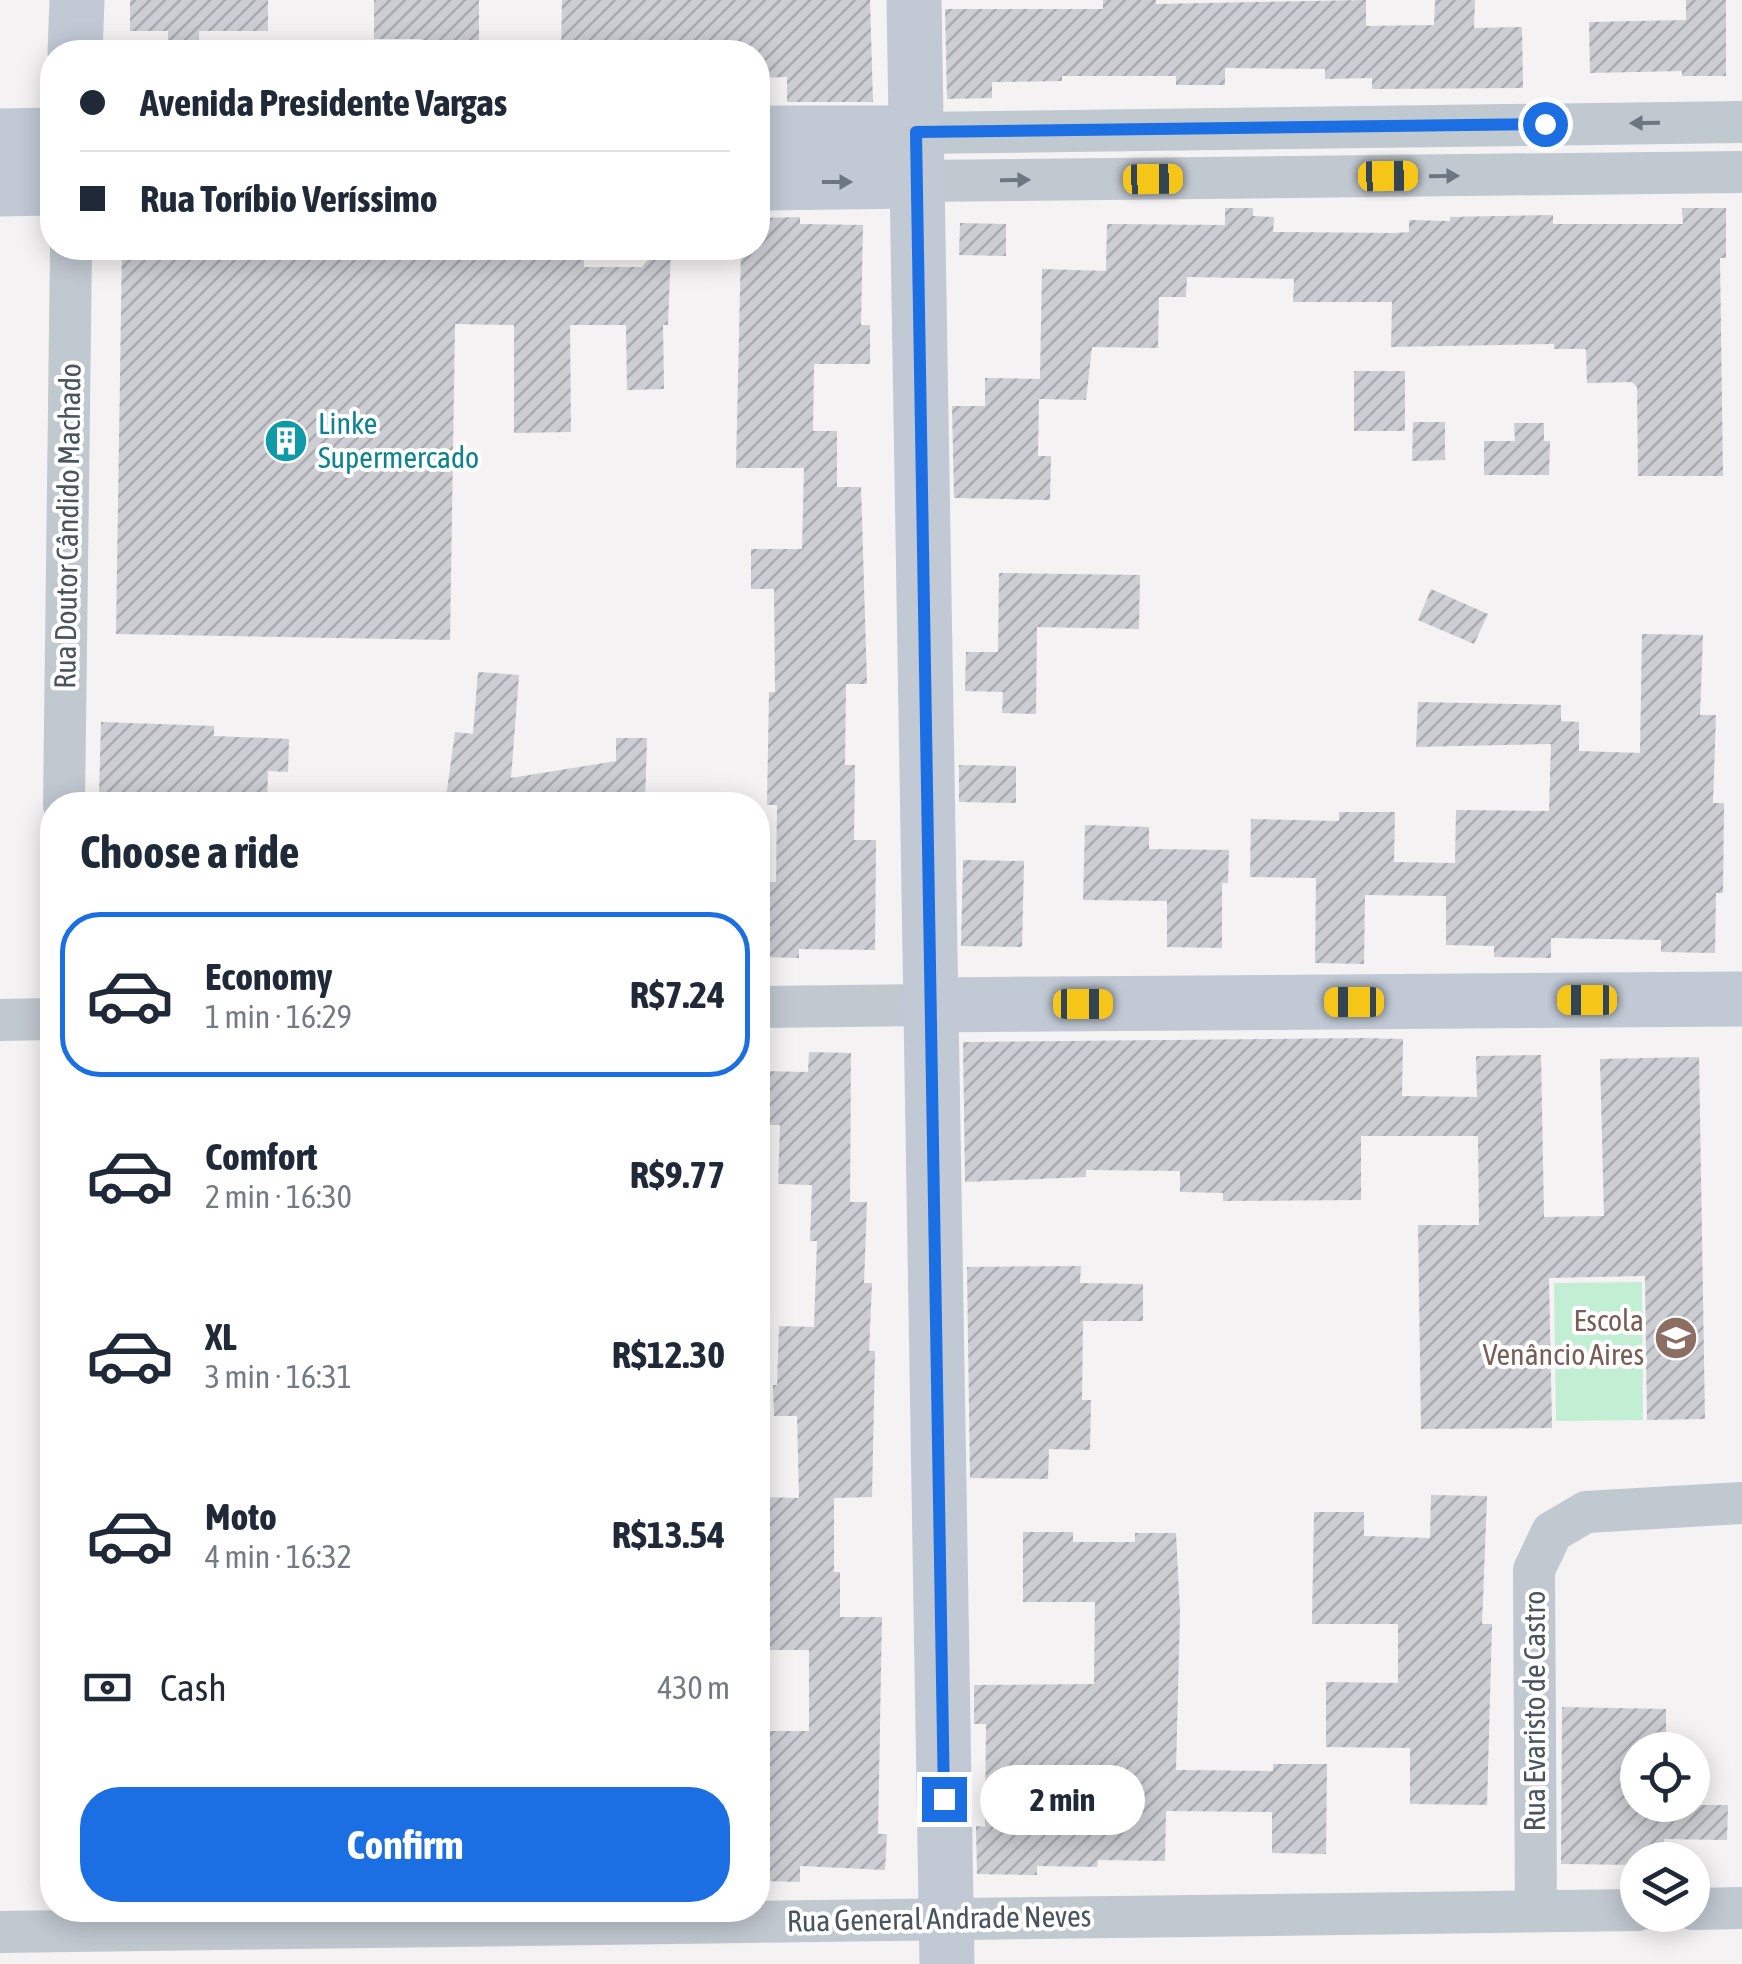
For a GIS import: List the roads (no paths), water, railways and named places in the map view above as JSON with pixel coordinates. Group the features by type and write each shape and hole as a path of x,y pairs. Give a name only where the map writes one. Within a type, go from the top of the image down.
{"main road":[{"path":"75,40 77,0"},
{"path":"914,0 928,1004 947,1941"},
{"path":"770,135 916,157"},
{"path":"0,136 40,136"},
{"path":"770,180 916,157"},
{"path":"0,189 40,188"},
{"path":"928,1004 1742,999"}],"street":[{"path":"916,157 1742,122"},
{"path":"916,157 1742,172"},
{"name":"Rua Doutor Cândido Machado","path":"64,792 71,260"},
{"path":"770,1008 928,1004"},
{"path":"0,1020 40,1019"},
{"name":"Rua Evaristo de Castro","path":"1536,1911 1534,1570 1552,1532 1586,1512 1742,1502"},
{"path":"1710,1909 1742,1908"},
{"name":"Rua General Andrade Neves","path":"0,1932 947,1941 1536,1911 1620,1910"}],"place":[{"name":"Linke Supermercado","path":"286,441"},
{"name":"Escola Venâncio Aires","path":"1676,1338"}]}
